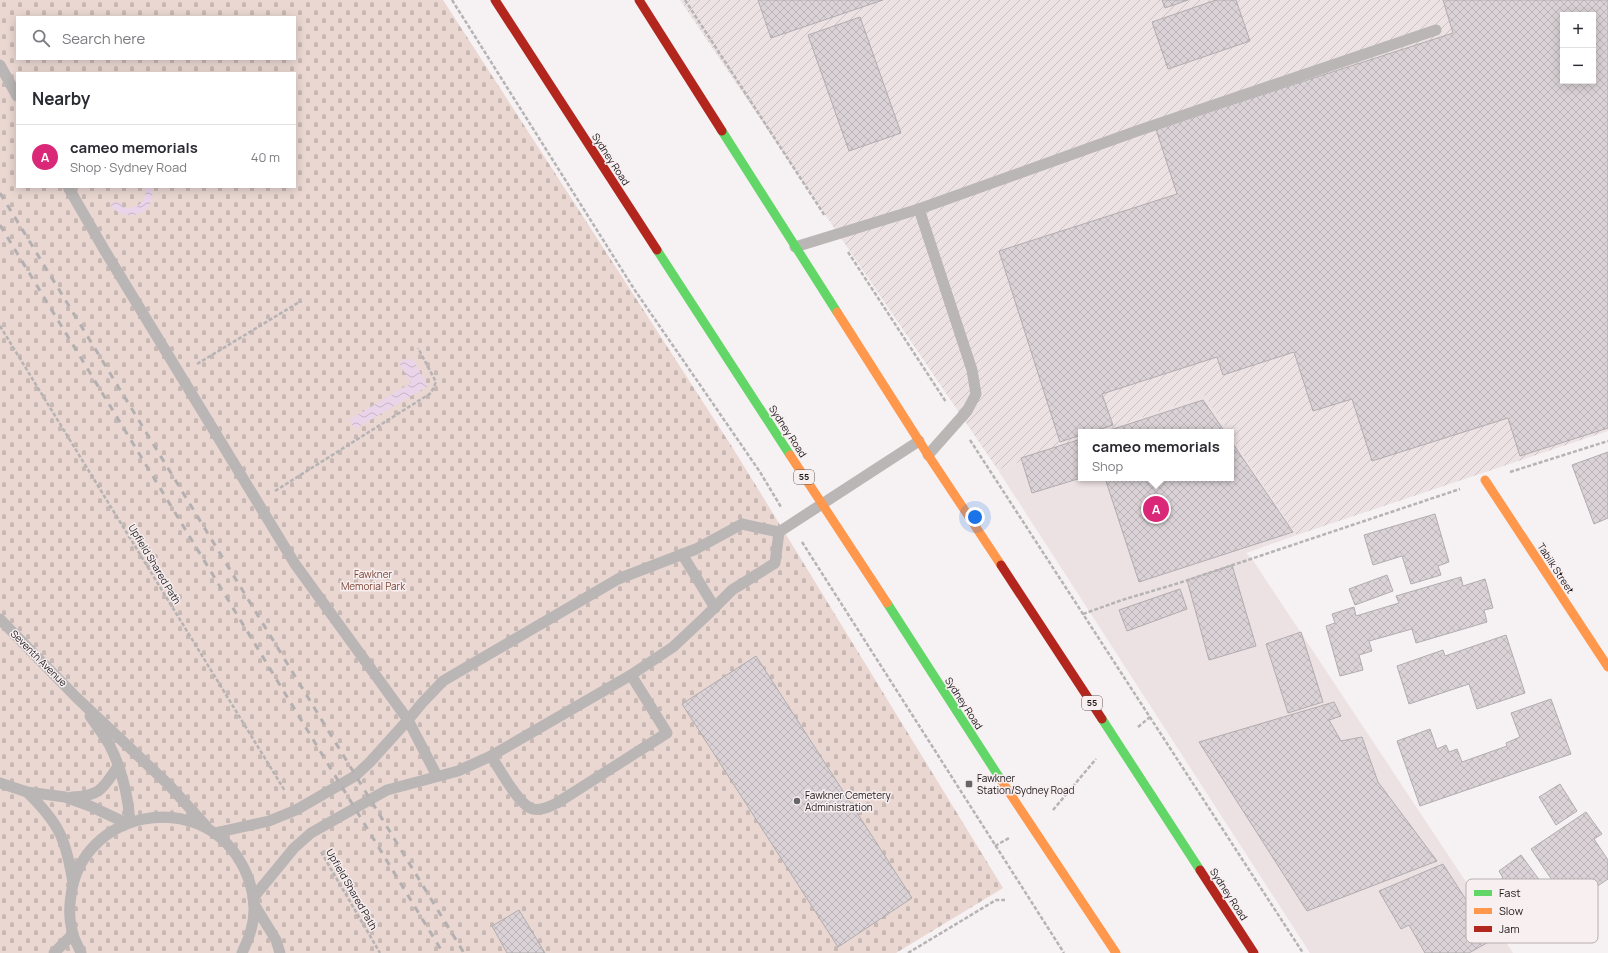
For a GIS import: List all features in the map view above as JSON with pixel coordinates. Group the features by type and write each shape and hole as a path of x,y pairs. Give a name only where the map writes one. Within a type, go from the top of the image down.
{"main road":[{"name":"Sydney Road","path":"495,0 1031,826 1116,953"},
{"name":"Sydney Road","path":"639,0 928,455 1118,743 1254,953"},
{"name":"Tabilk Street","path":"1486,480 1608,667"}],"lane":[{"path":"796,247 919,209 1144,128 1436,30"},
{"path":"0,65 16,94"},
{"path":"69,188 105,252 295,564 408,720 437,776"},
{"path":"919,209 972,370 976,394 967,411 928,455"},
{"path":"82,953 73,934 69,909 73,883 81,864 92,848 108,833 128,823 150,817 170,817 190,820 212,831 269,821 296,810 355,776 370,762 422,703 444,681 618,579 696,549 742,524 779,532 919,441"},
{"path":"242,953 252,930 254,901 294,848 311,834 387,790 458,771 491,756 631,675 673,648 732,590 775,563 779,532"},
{"path":"682,554 715,608"},
{"name":"Seventh Avenue","path":"0,619 77,698"},
{"path":"491,756 518,797 527,806 534,809 544,808 557,803 666,732 631,675"},
{"path":"77,698 109,744 118,766 127,794 128,823"},
{"path":"77,698 169,785 212,831 234,851 247,873 254,901 276,940 280,953"},
{"path":"0,783 26,792 65,797 86,797 96,794 108,781 118,766"},
{"path":"26,792 46,810 64,842 73,883"},
{"path":"65,797 90,806 128,823"},
{"path":"54,953 73,934"}],"path":[{"path":"452,0 634,289 760,472 791,525 1064,953"},
{"path":"685,0 1303,953"},
{"path":"180,374 301,301"},
{"name":"Upfield Shared Path","path":"0,326 296,810"},
{"path":"258,502 431,393 436,382 418,348"},
{"path":"1083,614 1608,441"},
{"path":"995,846 1048,816 1097,758 1150,717"},
{"name":"Upfield Shared Path","path":"311,834 380,953"},
{"path":"908,953 996,900 1005,900"}],"shaded area":[{"path":"680,0 1608,0 1608,431 1297,535 1234,440 1234,429 1227,429 1204,395 1110,429 1078,429 1078,441 998,470"},
{"path":"1204,395 1227,429 1110,429"},
{"path":"1234,440 1297,535 1246,553 1252,559 1466,882 1466,943 1506,943 1513,953 1310,953 998,470 1078,441 1078,481 1234,481"}],"green space":[{"name":"Fawkner Memorial Park","path":"0,0 443,0 734,450 1003,888 896,953 0,953"}],"water":[{"path":"145,188 152,188 150,204 139,214 124,214 117,211 110,205 117,201 125,208 134,207 141,203 146,192"},
{"path":"406,359 410,361 413,359 428,386 355,429 349,420 411,383 399,363"}],"building":[{"path":"758,0 883,0 771,38"},
{"path":"1162,0 1188,0 1165,8"},
{"path":"1216,0 1236,0 1250,41 1168,69 1152,22"},
{"path":"1443,0 1608,0 1608,428 1520,456 1508,418 1372,461 1352,399 1313,411 1294,352 1223,375 1217,357 1102,394 1113,425 1101,429 1078,429 1078,436 1060,442 999,251 1177,194 1156,129 1453,33"},
{"path":"860,17 901,133 849,151 808,35"},
{"path":"1203,400 1223,429 1113,429"},
{"path":"1078,440 1078,479 1032,493 1021,458"},
{"path":"1234,445 1293,532 1139,582 1106,481 1234,481"},
{"path":"1608,452 1608,518 1594,524 1572,465"},
{"path":"1435,514 1449,562 1438,566 1441,575 1411,584 1402,556 1373,565 1364,535"},
{"path":"1232,565 1256,646 1209,660 1187,580"},
{"path":"1387,575 1393,591 1355,605 1349,589"},
{"path":"1461,577 1463,586 1485,579 1493,608 1484,610 1487,622 1416,643 1412,629 1369,641 1372,651 1359,655 1363,670 1340,676 1326,626 1335,623 1332,614 1354,607 1356,616 1399,603 1396,596"},
{"path":"1180,589 1187,609 1127,631 1119,610"},
{"path":"1301,632 1323,702 1288,713 1266,644"},
{"path":"1506,635 1525,693 1477,709 1469,684 1409,704 1397,666 1443,650 1445,656"},
{"name":"Fawkner Cemetery Administration","path":"756,656 912,898 838,947 682,704"},
{"path":"1551,699 1571,754 1420,806 1397,741 1430,729 1437,749 1446,745 1449,752 1457,749 1462,762 1507,746 1506,743 1520,737 1511,713"},
{"path":"1334,702 1341,716 1329,720 1341,741 1362,737 1378,782 1437,861 1307,911 1199,742"},
{"path":"1560,784 1577,811 1556,825 1539,797"},
{"path":"1586,812 1602,834 1594,839 1608,860 1608,879 1598,886 1598,879 1551,879 1531,849"},
{"path":"1521,855 1539,879 1502,879 1503,878 1499,871"},
{"path":"1443,864 1466,900 1466,943 1487,943 1469,953 1425,953 1409,925 1401,929 1379,891"},
{"path":"519,910 545,953 507,953 492,926"}],"railway":[{"path":"0,193 464,953"},
{"path":"0,225 443,953"}],"traffic: fast":[{"path":"722,131 837,312"},
{"path":"657,250 790,455"},
{"path":"887,603 1001,780"},
{"path":"1102,719 1200,870"}],"traffic: slow":[{"path":"837,312 928,455 1001,565"},
{"path":"790,455 887,603"},
{"path":"1485,480 1608,667"},
{"path":"1001,780 1116,953"}],"traffic: jam":[{"path":"495,0 657,250"},
{"path":"639,0 722,131"},
{"path":"1001,565 1102,719"},
{"path":"1200,870 1254,953"}],"place":[{"name":"cameo memorials","path":"1156,509"},
{"name":"Fawkner Station/Sydney Road","path":"969,784"},
{"name":"Fawkner Cemetery Administration","path":"797,801"}]}
